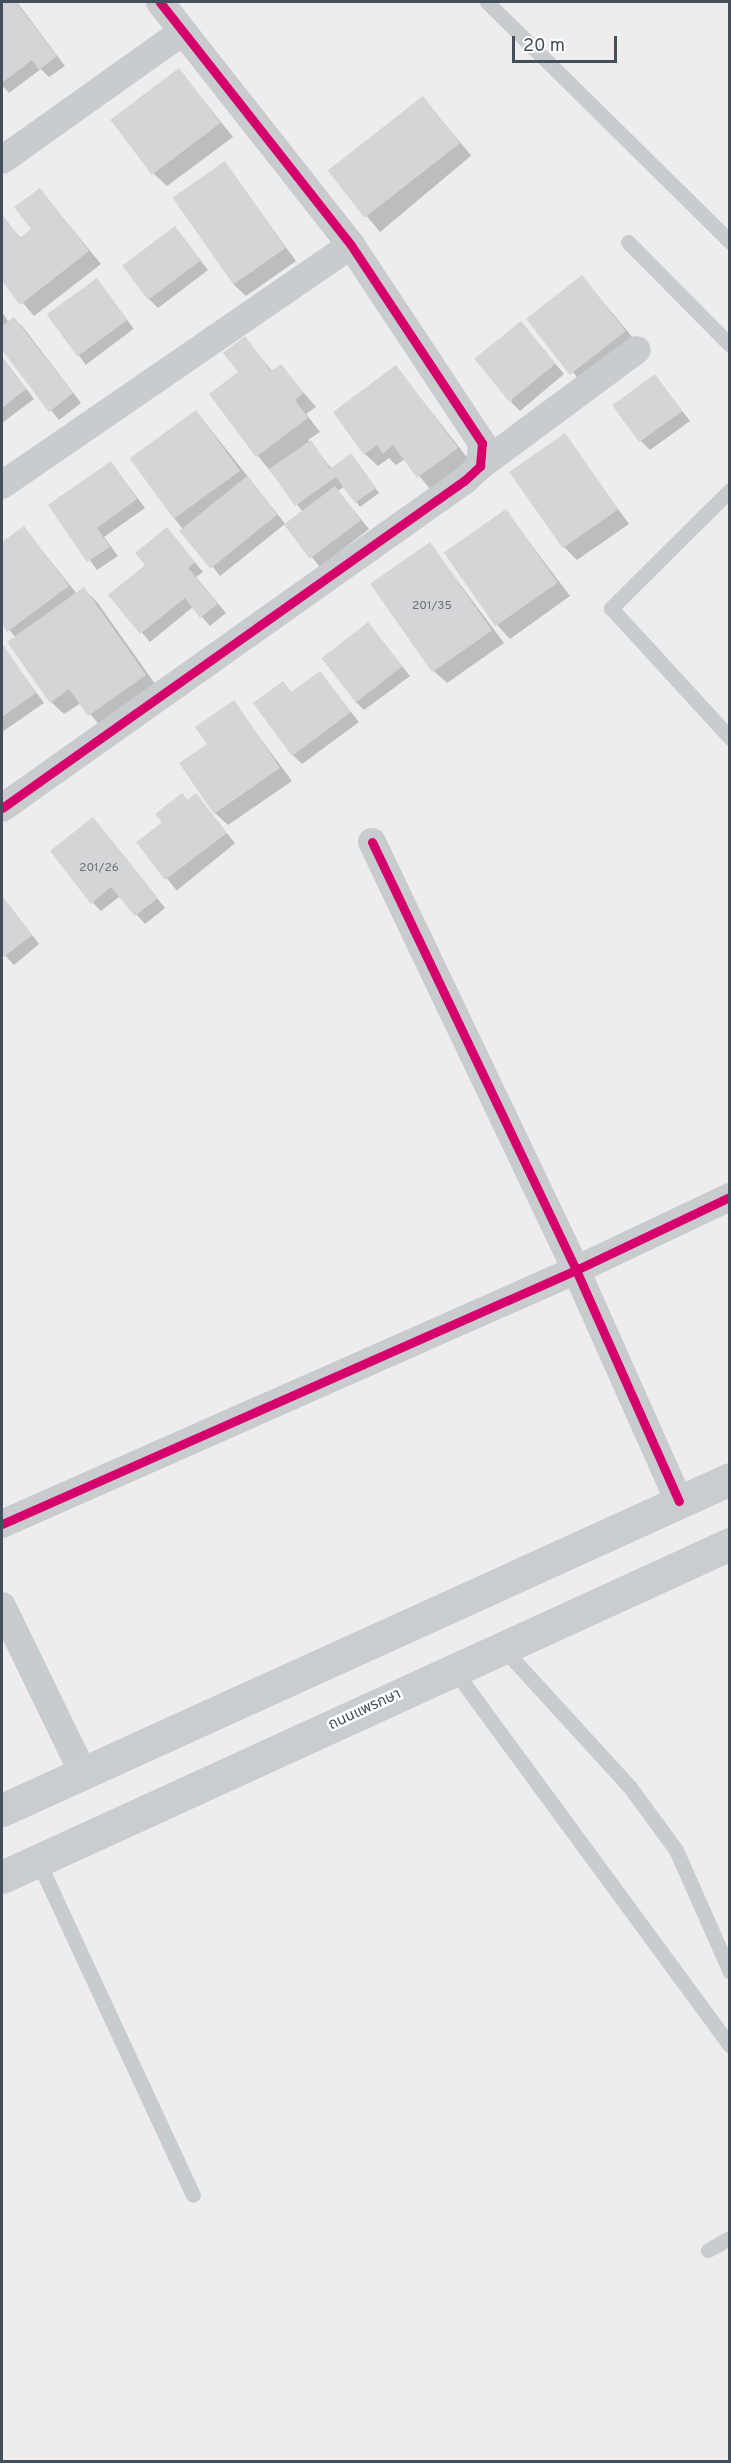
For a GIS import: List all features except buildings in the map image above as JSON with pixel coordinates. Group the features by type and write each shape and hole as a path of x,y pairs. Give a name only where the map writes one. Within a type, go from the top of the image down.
{"main road":[{"path":"2,1810 729,1479"},
{"name":"ถนนแพรกษา","path":"2,1877 729,1544"}],"street":[{"path":"160,2 351,245 482,443 480,466"},
{"path":"2,160 182,32"},
{"path":"2,485 351,245"},
{"path":"2,808 465,480 480,466 637,350"},
{"path":"372,842 576,1270 679,1501"},
{"path":"2,1524 576,1270 729,1197"},
{"path":"2,1606 83,1773"}],"lane":[{"path":"487,2 729,242"},
{"path":"628,242 729,345"},
{"path":"729,490 611,608 729,738"},
{"path":"502,1647 629,1786 676,1850 729,1972"},
{"path":"454,1670 729,2046"},
{"path":"38,1861 193,2195"},
{"path":"708,2250 729,2238"}],"cycle path":[{"path":"2,808 465,480 480,466 482,443 351,245 160,2"},
{"path":"372,842 576,1270 679,1501"},
{"path":"2,1524 576,1270 730,1197"}]}
